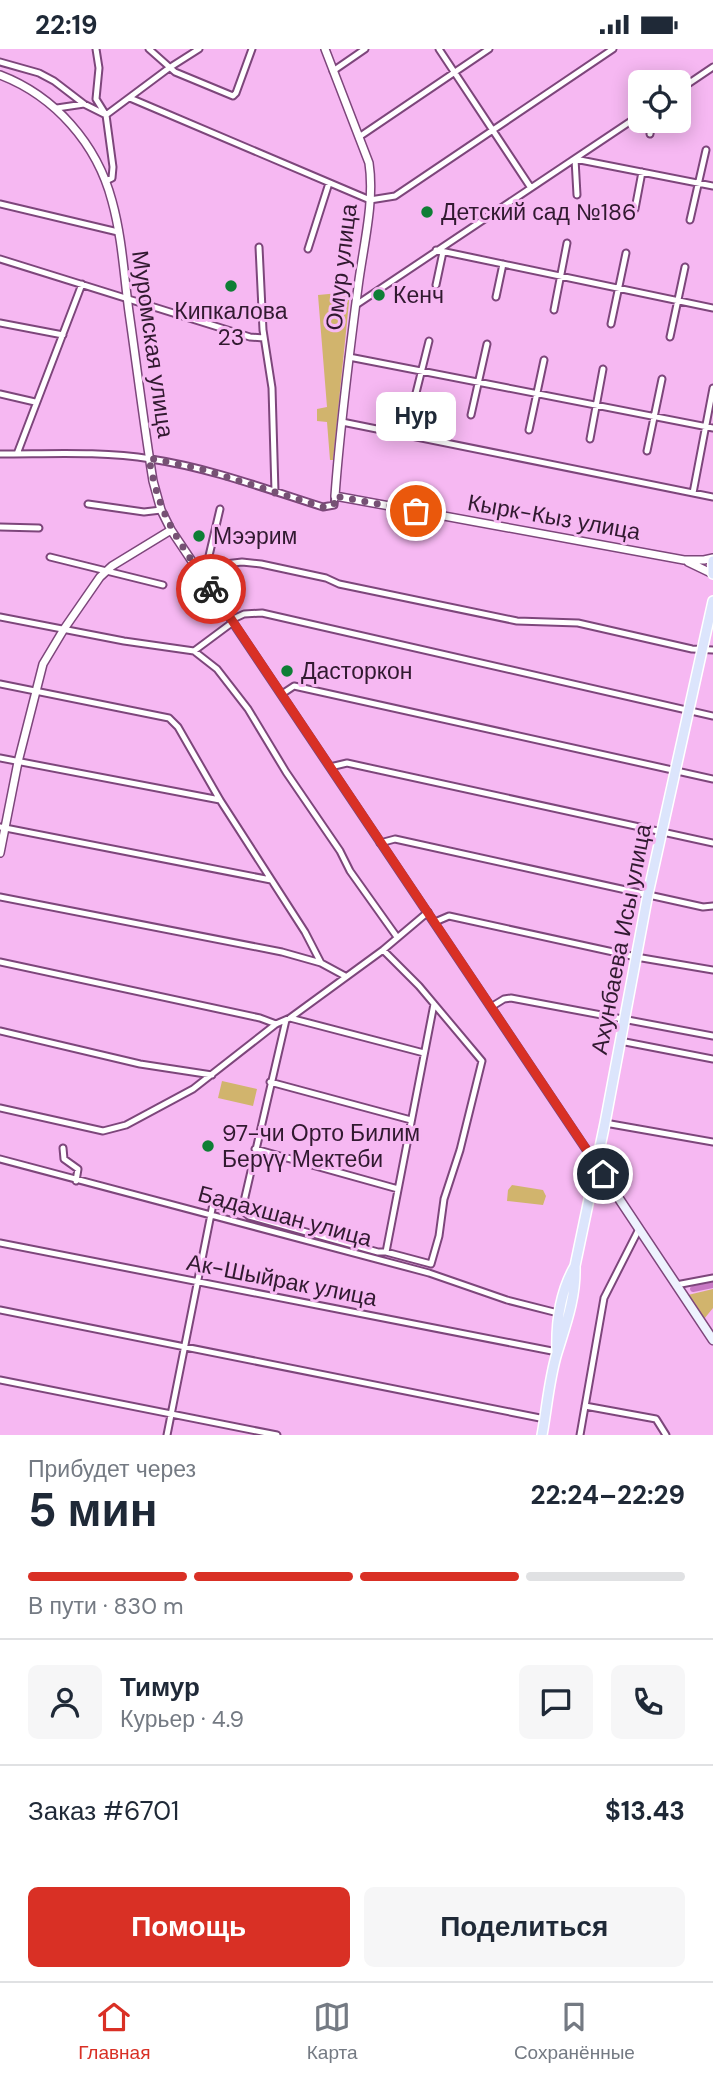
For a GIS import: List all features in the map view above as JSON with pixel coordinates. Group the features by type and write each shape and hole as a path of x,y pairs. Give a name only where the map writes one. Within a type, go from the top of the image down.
{"main road":[{"path":"713,559 713,574"},
{"name":"Ахунбаева Исы улица","path":"709,621 713,601"},
{"name":"Ахунбаева Исы улица","path":"558,1353 569,1315 575,1266 648,894 701,649 713,610"},
{"name":"Муромская улица","path":"596,1164 713,1340"},
{"name":"Ахунбаева Исы улица","path":"542,1435 558,1353 558,1313 568,1279 575,1266"}],"street":[{"path":"96,49 99,68 96,99 106,115 113,167 112,178 106,181"},
{"path":"149,49 169,68 233,96 252,49"},
{"path":"106,115 199,49"},
{"name":"Омур улица","path":"325,49 371,173 335,496"},
{"path":"332,71 365,49"},
{"path":"439,49 531,188"},
{"path":"359,137 489,49"},
{"path":"130,98 370,200 395,196 613,49"},
{"path":"0,62 39,73 84,104 106,115"},
{"path":"691,82 713,67"},
{"name":"Муромская улица","path":"0,75 37,94 57,109 76,129 106,181 118,232 149,458 161,510 171,530 596,1164"},
{"path":"57,109 84,104"},
{"path":"356,305 628,123"},
{"path":"690,220 706,150"},
{"path":"575,159 713,186"},
{"path":"575,159 577,195"},
{"path":"635,209 642,172"},
{"path":"308,249 329,183"},
{"path":"0,204 118,232"},
{"path":"554,310 567,243"},
{"path":"259,247 264,338 272,387 275,492"},
{"path":"439,251 713,307"},
{"path":"436,285 439,251"},
{"path":"611,324 626,253"},
{"path":"0,259 250,337 264,338"},
{"path":"496,297 503,264"},
{"path":"670,337 685,267"},
{"path":"17,454 82,285"},
{"path":"0,323 63,335"},
{"path":"414,401 429,341"},
{"path":"471,415 487,344"},
{"path":"349,357 713,428"},
{"path":"529,430 544,359"},
{"path":"590,439 603,369"},
{"path":"647,451 662,379"},
{"path":"694,493 713,388"},
{"path":"0,394 35,402"},
{"path":"342,422 713,497"},
{"path":"0,454 83,453 149,458 201,469 329,507 334,505 335,496"},
{"name":"Кырк-Кыз улица","path":"335,496 684,560 713,559"},
{"path":"88,504 144,512 161,510"},
{"path":"208,560 220,509"},
{"path":"0,527 40,528"},
{"path":"0,853 18,762 43,664 64,629 108,570 171,530"},
{"path":"50,557 163,585"},
{"path":"196,566 208,560 225,564 261,563 326,578 339,584 517,621 578,622 692,649 713,650"},
{"name":"Кырк-Кыз улица","path":"684,560 713,574"},
{"path":"194,651 244,614 262,613 713,716"},
{"path":"0,617 124,641 194,651 218,669 340,851 350,871 397,937"},
{"path":"0,684 169,718 178,727 321,963"},
{"path":"282,694 294,686 713,779"},
{"path":"0,758 220,800"},
{"path":"330,767 347,763 713,843"},
{"path":"3,828 271,880"},
{"path":"380,842 395,839 703,907 713,906"},
{"path":"0,897 282,952 321,963 345,976"},
{"path":"0,1108 103,1131 126,1125 193,1089 276,1024 288,1019 383,950 428,912"},
{"path":"435,922 449,916 636,957 713,969"},
{"path":"167,1435 213,1204 242,1210 249,1216 378,1252 432,1263 444,1199 460,1150 482,1061 434,1003 383,950"},
{"path":"0,962 260,1018 276,1024"},
{"path":"491,1007 503,999 511,998 713,1036"},
{"path":"386,1252 434,1003"},
{"path":"288,1019 424,1053"},
{"path":"242,1210 270,1082 288,1019"},
{"path":"0,1031 140,1064 212,1075"},
{"path":"620,1041 713,1059"},
{"path":"270,1082 411,1119"},
{"path":"605,1123 713,1142"},
{"path":"63,1148 64,1160 77,1176"},
{"path":"255,1149 398,1189"},
{"name":"Бадахшан улица","path":"0,1159 77,1176 210,1215 429,1273 517,1303 558,1313"},
{"path":"580,1435 604,1298 639,1229"},
{"name":"Ак-Шыйрак улица","path":"0,1243 558,1353"},
{"path":"676,1286 713,1278"},
{"path":"0,1310 184,1349 545,1419"},
{"path":"0,1381 276,1435"},
{"path":"585,1406 656,1419 666,1435"}],"shaded area":[{"path":"350,292 333,460 330,460 327,422 317,421 317,409 327,407 318,295"},
{"path":"222,1081 257,1089 253,1106 218,1098"},
{"path":"512,1185 543,1190 546,1196 543,1205 507,1201 508,1190"},
{"path":"713,1289 713,1308 704,1319 688,1295"}],"waterway":[{"path":"693,1289 713,1285"}],"way so far":[{"path":"211,589 171,530 161,510 149,458 201,469 323,507 334,505 335,496 416,511"}],"place":[{"name":"Детский сад №186","path":"427,212"},
{"name":"Кипкалова 23","path":"231,286"},
{"name":"Кенч","path":"379,295"},
{"name":"Нур","path":"416,511"},
{"name":"Мээрим","path":"199,536"},
{"name":"Дасторкон","path":"287,671"},
{"name":"97-чи Орто Билим Берүү Мектеби","path":"208,1146"}],"route":[{"path":"211,589 603,1174"}]}
